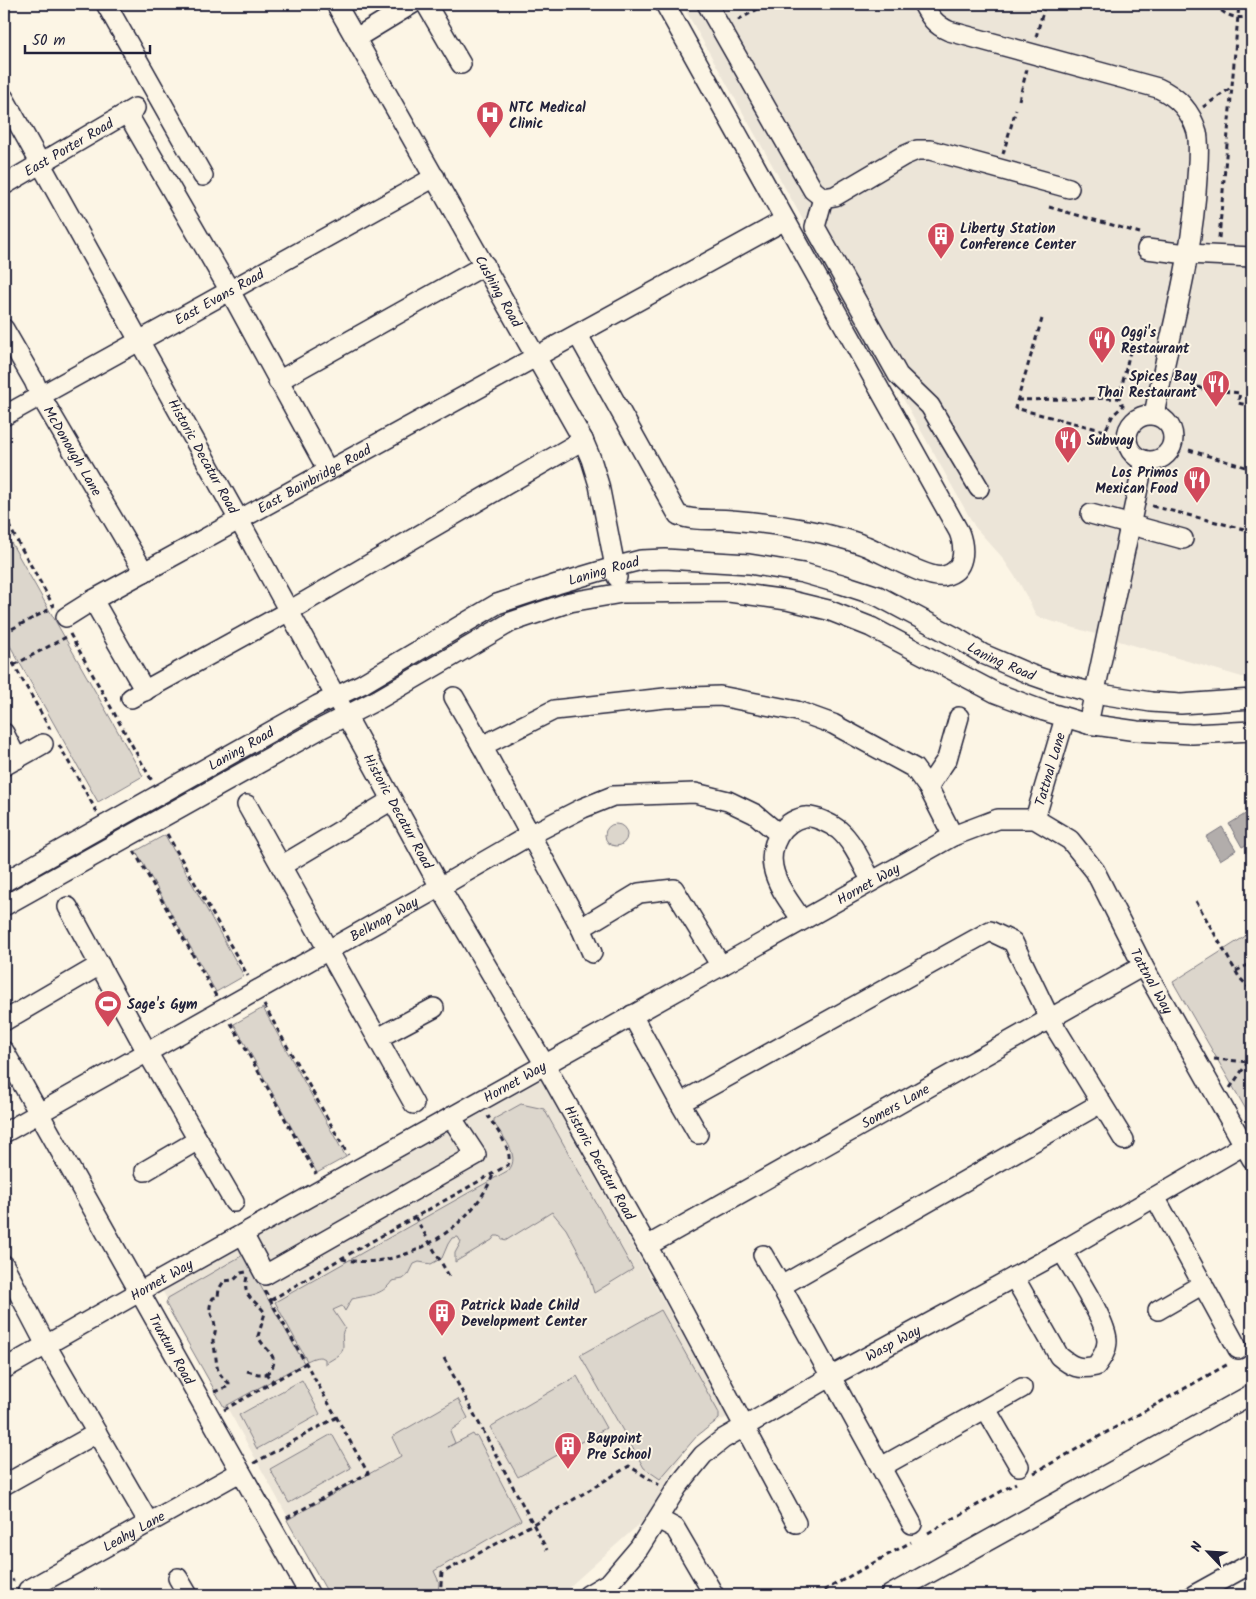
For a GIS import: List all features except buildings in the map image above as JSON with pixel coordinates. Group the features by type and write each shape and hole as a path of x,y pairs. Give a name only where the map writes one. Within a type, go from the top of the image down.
{"street":[{"path":"106,4 202,176"},
{"name":"Cushing Road","path":"336,4 583,440 599,485 614,567 622,593"},
{"path":"356,38 412,4"},
{"path":"426,4 461,64"},
{"path":"578,335 678,514 689,518 733,520 790,528 841,538 865,545 928,574 942,576 955,570 963,556 964,547 959,532 665,4"},
{"path":"707,4 813,190 823,198 835,196 917,150 930,150 1069,188"},
{"path":"923,4 931,19 949,32 1158,88 1180,102 1190,115 1197,132 1199,149 1196,200 1191,239 1154,415"},
{"name":"Historic Decatur Road","path":"4,98 239,520 440,887 545,1065 665,1278 796,1523"},
{"name":"East Porter Road","path":"4,185 131,111 230,291"},
{"name":"East Evans Road","path":"4,416 435,177"},
{"path":"823,198 815,228 898,375 930,406 980,488"},
{"name":"East Bainbridge Road","path":"63,620 93,600 785,220"},
{"path":"1145,241 1187,254 1252,257"},
{"path":"278,381 485,265"},
{"path":"230,291 328,471"},
{"name":"McDonough Lane","path":"4,329 40,395 144,572"},
{"path":"1154,415 1167,422 1171,428 1172,443 1165,455 1159,460 1144,460 1131,452 1127,438 1128,430 1138,418 1154,415"},
{"path":"93,600 138,695 289,611 583,440"},
{"path":"1088,724 1144,460"},
{"path":"1091,514 1183,539"},
{"name":"Laning Road","path":"4,882 335,697 362,684 497,604 557,584 641,560 665,559 749,564 803,573 878,596 983,654 1052,682 1094,693 1158,703 1181,704 1252,699"},
{"name":"Laning Road","path":"4,906 512,622 570,602 622,593 729,592 787,600 828,610 871,626 996,693 1065,718 1088,724 1137,731 1192,734 1252,731"},
{"path":"482,746 554,710 664,698 720,696 798,711 833,724 914,768 928,787 953,836"},
{"path":"454,697 581,928 592,953"},
{"path":"928,787 947,759 959,717"},
{"name":"Tattnal Lane","path":"1035,820 1065,718"},
{"path":"4,733 10,762 43,744"},
{"name":"Belknap Way","path":"4,1133 530,835 583,808 613,796 695,793 728,801 755,814 779,834"},
{"path":"281,866 392,800"},
{"path":"247,805 414,1104"},
{"path":"802,920 778,882 773,867 772,851 779,834 788,824 805,817 823,821 839,830 849,841 872,881"},
{"name":"Hornet Way","path":"4,1370 953,836 998,818 1035,820"},
{"name":"Tattnal Way","path":"1035,820 1070,840 1095,871 1143,966 1248,1152"},
{"path":"581,928 639,893 674,889 721,966"},
{"path":"68,907 147,1052 234,1202"},
{"path":"680,1103 990,931 1013,942 1050,1019 1124,1140"},
{"path":"4,1021 100,965"},
{"name":"Somers Lane","path":"647,1246 1143,966"},
{"path":"378,1038 434,1008"},
{"path":"632,1015 698,1134"},
{"name":"Truxtun Road","path":"4,1051 140,1292 247,1468 310,1595"},
{"path":"782,1286 1102,1103"},
{"path":"243,1234 265,1275 476,1155 451,1117"},
{"path":"145,1171 198,1140"},
{"name":"Wasp Way","path":"588,1595 610,1582 639,1548 678,1486 703,1455 723,1439 832,1376 1062,1251 1155,1197 1248,1152"},
{"path":"1155,1197 1238,1349"},
{"path":"1014,1277 1059,1356 1070,1365 1084,1369 1096,1366 1104,1354 1107,1342 1104,1325 1062,1251"},
{"path":"762,1255 782,1286 912,1524"},
{"path":"4,1265 46,1345 149,1523"},
{"path":"1158,1310 1203,1284"},
{"path":"881,1467 1022,1388"},
{"path":"890,1595 1252,1394"},
{"path":"986,1409 1019,1466"},
{"path":"4,1485 97,1433"},
{"name":"Leahy Lane","path":"28,1590 247,1468"},
{"path":"658,1519 675,1528 714,1595"},
{"path":"1194,1595 1252,1563"},
{"path":"178,1578 188,1595"}],"path":[{"path":"738,20 767,4"},
{"path":"1018,100 1045,4"},
{"path":"1215,4 1228,16 1238,18 1252,15"},
{"path":"1218,243 1239,4"},
{"path":"1190,115 1232,88"},
{"path":"1000,169 1016,109"},
{"path":"1049,207 1145,241"},
{"path":"1042,319 1015,408 1106,431 1112,416 1123,406 1119,398 1132,342"},
{"path":"1182,378 1202,389 1240,393 1238,402 1252,406"},
{"path":"1017,400 1119,398"},
{"path":"1189,450 1252,470"},
{"path":"1152,506 1252,531"},
{"path":"4,517 154,784"},
{"path":"4,633 63,620"},
{"path":"14,665 63,620"},
{"path":"1196,901 1236,971 1246,986 1252,991"},
{"path":"1236,971 1252,963"},
{"path":"1214,1059 1250,1060"},
{"path":"1230,1088 1250,1060"},
{"path":"342,1258 356,1262 378,1261 401,1256 430,1244 464,1217 480,1198 494,1172"},
{"path":"271,1300 415,1217 449,1276"},
{"path":"214,1392 229,1386 229,1383 222,1377 216,1364 213,1342 216,1329 209,1311 210,1304 212,1298 218,1297 224,1281 234,1280 241,1273 253,1269"},
{"path":"247,1371 266,1374 272,1370 274,1362 273,1355 261,1343 258,1336 265,1313 248,1297 245,1284 248,1272"},
{"path":"262,1285 368,1473 284,1519"},
{"path":"444,1358 547,1550"},
{"path":"224,1410 306,1363"},
{"path":"266,1374 274,1382"},
{"path":"247,1468 337,1417"},
{"path":"440,1595 442,1573 533,1524 629,1466 659,1485"}],"shaded area":[{"path":"682,4 1252,4 1252,677 1242,677 1037,617 1020,584 1002,557 975,527"},
{"path":"4,530 143,776 98,802 4,635"},
{"path":"1252,810 1252,842 1242,847 1229,824"},
{"path":"616,824 626,831 627,835 620,845 616,846 606,839 605,835 612,825"},
{"path":"1222,827 1236,850 1220,860 1206,837"},
{"path":"165,835 244,976 216,992 136,851"},
{"path":"1252,932 1252,1120 1173,982"},
{"path":"263,1008 346,1157 317,1173 234,1024"},
{"path":"541,1080 728,1417 695,1433 645,1519 567,1589 549,1595 331,1595 162,1290"},
{"path":"521,1104 544,1109 633,1269 594,1293 586,1266 566,1229 552,1212 505,1241 499,1236 495,1236 492,1240 455,1262 455,1253 461,1242 458,1237 452,1238 442,1258 431,1264 419,1262 414,1264 409,1274 403,1279 392,1281 384,1290 369,1296 352,1299 345,1311 342,1306 333,1310 345,1328 342,1334 342,1352 325,1364 325,1359 321,1357 307,1361 275,1302 509,1170 513,1158 512,1152 494,1123 494,1119"},
{"path":"243,1255 304,1363 224,1407 166,1304 168,1298"},
{"path":"661,1310 719,1413 719,1419 697,1436 660,1479 644,1468 580,1355"},
{"path":"577,1376 606,1428 518,1477 490,1427"},
{"path":"302,1380 320,1414 257,1449 239,1415"},
{"path":"458,1399 468,1418 450,1431 455,1443 448,1447 473,1434 475,1437 477,1436 521,1520 434,1571 439,1582 438,1595 329,1595 287,1520 401,1456 392,1437"},
{"path":"332,1434 351,1468 289,1503 270,1469"}],"place":[{"name":"NTC Medical Clinic","path":"490,139"},
{"name":"Liberty Station Conference Center","path":"941,260"},
{"name":"Oggi's Restaurant","path":"1102,364"},
{"name":"Spices Bay Thai Restaurant","path":"1216,408"},
{"name":"Subway","path":"1068,464"},
{"name":"Los Primos Mexican Food","path":"1197,504"},
{"name":"Sage's Gym","path":"108,1028"},
{"name":"Patrick Wade Child Development Center","path":"442,1337"},
{"name":"Baypoint Pre School","path":"568,1470"}]}
